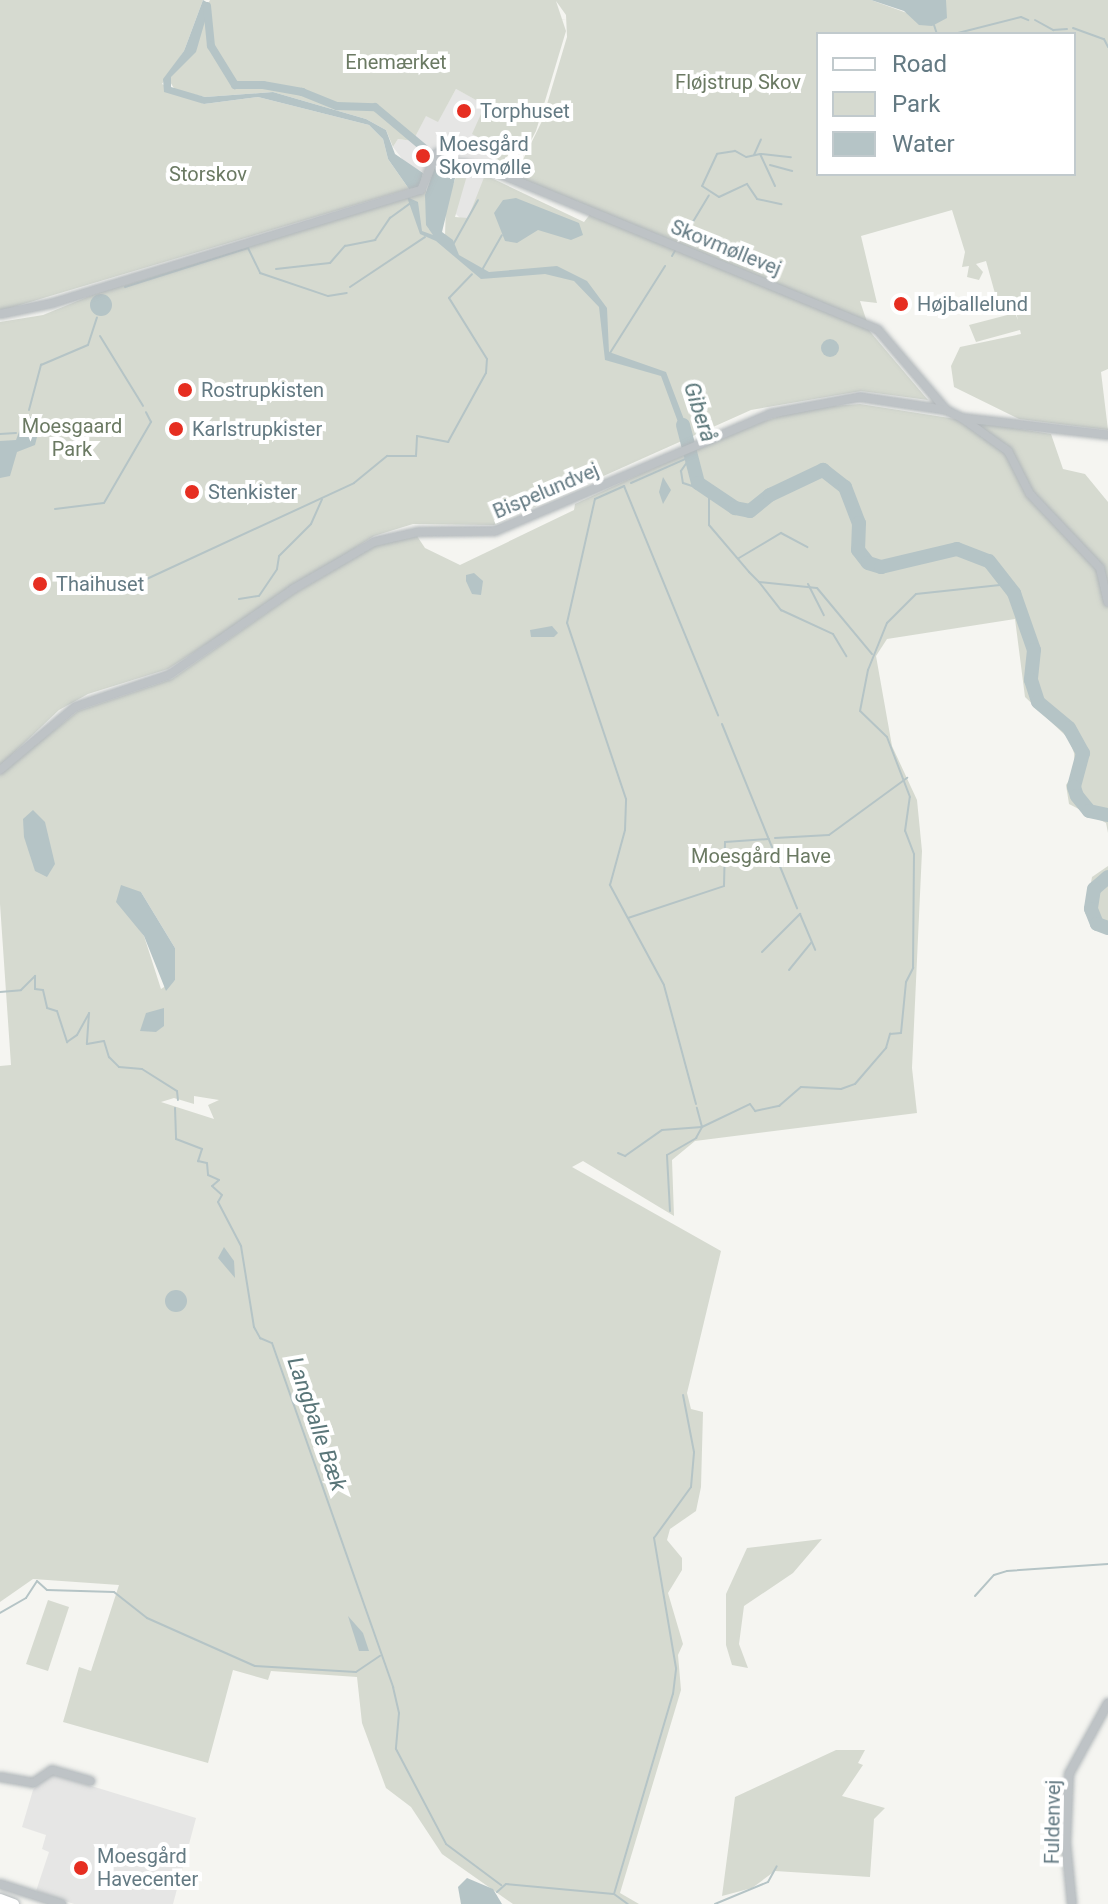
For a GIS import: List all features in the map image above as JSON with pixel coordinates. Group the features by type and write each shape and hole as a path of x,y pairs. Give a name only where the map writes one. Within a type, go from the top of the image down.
{"main road":[{"path":"0,1899 14,1904"}],"street":[{"path":"0,314 53,303 424,187 437,153 453,159"},
{"name":"Skovmøllevej","path":"462,164 498,173 878,330 946,410"},
{"name":"Bispelundvej","path":"0,770 75,707 169,675 293,589 374,542 418,532 495,531 695,443 770,414 835,398 875,398 946,410 962,418 1108,435"},
{"path":"962,418 1008,451 1030,494 1100,568 1108,602"},
{"name":"Fuldenvej","path":"1072,1904 1066,1843 1069,1774 1108,1703"},
{"path":"0,1777 33,1783 52,1770 90,1781"},
{"path":"0,1884 62,1904"}],"shaded area":[{"path":"456,89 486,105 486,141 494,158 468,218 462,220 453,211 468,172 450,164 425,173 406,164 393,147 398,139 413,141 426,115 438,121"},
{"path":"49,1773 196,1818 173,1904 74,1904 36,1891 49,1852 42,1849 46,1835 22,1827 33,1790"}],"green space":[{"name":"Storskov","path":"0,0 203,0 184,51 162,84 204,104 258,97 369,125 383,139 388,159 409,189 0,311"},
{"path":"210,0 871,0 907,13 945,9 946,0 1108,0 1108,369 1101,372 1108,430 1019,419 954,387 951,366 960,347 1021,334 1020,330 976,342 969,325 1015,313 1018,320 1014,305 999,308 986,261 976,264 983,272 979,280 967,277 969,266 962,267 965,252 952,210 861,236 877,303 860,301 867,322 521,179 517,172 542,121 567,37 566,15 556,1 566,31 536,131 527,148 516,147 496,168 491,167 494,158 481,151 485,141 472,134 485,105 456,89 438,122 426,116 413,141 398,139 393,147 386,130 366,119 273,92 205,97 175,90 169,80"},
{"name":"Moesgaard Park","path":"459,169 468,172 455,217 468,218 485,175 584,222 591,213 867,328 928,400 861,391 751,410 494,525 413,524 374,536 168,669 88,694 59,710 0,766 0,322 43,315 112,287 426,190 428,228 445,236 446,203"},
{"name":"Moesgård Have","path":"860,404 1051,434 1063,469 1085,474 1108,502 1108,833 1106,823 1069,804 1066,785 1075,771 1074,753 1069,739 1025,697 1015,619 887,639 876,656 892,746 917,800 922,851 912,1068 917,1113 695,1141 672,1160 674,1216 583,1161 572,1167 721,1251 687,1393 691,1409 703,1412 701,1487 696,1511 670,1529 667,1540 682,1558 682,1570 668,1593 683,1644 678,1655 681,1690 620,1893 639,1904 513,1904 442,1854 411,1807 386,1788 362,1723 357,1677 271,1671 268,1680 233,1670 208,1763 63,1722 79,1667 91,1671 119,1585 33,1579 0,1602 0,1066 11,1065 0,904 0,773 78,711 172,679 293,594 376,545 417,536 425,548 460,565 574,510 575,504 733,431 805,408","holes":["141,892 175,948 175,980 161,989 144,936 123,907","194,1096 219,1100 208,1105 214,1119 161,1102 174,1098 194,1104"]},
{"path":"1108,866 1108,933 1098,931 1085,913 1092,877"},
{"path":"822,1539 793,1573 744,1606 739,1644 748,1668 732,1665 726,1645 726,1594 747,1548"},
{"path":"48,1600 69,1607 48,1671 26,1664"},
{"path":"836,1750 865,1750 858,1763 863,1765 842,1796 885,1808 874,1819 870,1877 775,1871 752,1888 722,1896 735,1797"}],"water":[{"path":"203,0 210,4 196,52 171,77 171,87 205,97 273,92 366,119 386,130 395,154 423,173 419,187 409,189 388,159 383,139 369,125 258,97 204,104 164,92 163,79 184,51"},
{"path":"871,0 946,0 947,18 932,26 919,25 904,11"},
{"path":"439,155 457,170 442,232 453,240 459,255 489,272 557,266 587,281 607,308 609,352 666,372 691,438 685,441 661,376 605,360 599,307 574,281 545,274 481,279 436,241 420,234 407,197 418,202 422,231 433,235 426,225 425,195"},
{"path":"516,198 579,223 583,235 571,240 538,230 517,243 505,241 494,213 503,200"},
{"path":"101,294 109,297 112,305 109,313 101,316 93,313 90,305 93,297"},
{"path":"830,339 839,348 830,357 821,348"},
{"path":"31,417 38,433 35,445 17,452 10,476 0,478 0,441 16,440 24,418"},
{"path":"663,477 671,490 663,504 659,492"},
{"path":"474,573 483,581 481,595 472,594 466,581 466,575"},
{"path":"552,626 558,633 554,637 531,637 530,630"},
{"path":"33,810 45,822 55,864 47,877 35,871 24,837 23,819"},
{"path":"121,885 141,892 175,948 175,980 166,991 144,936 116,902"},
{"path":"164,1008 164,1026 156,1032 140,1031 146,1013"},
{"path":"224,1247 234,1261 235,1278 218,1258"},
{"path":"176,1290 184,1293 187,1301 184,1309 176,1312 168,1309 165,1301 168,1293"},
{"path":"348,1616 363,1633 369,1651 359,1651"},
{"path":"467,1878 493,1889 502,1904 461,1904 458,1887"}],"waterway":[{"path":"207,6 211,46 235,85 263,85 302,92 337,106 375,107 431,154"},
{"path":"962,32 1021,17 1028,20"},
{"path":"1035,20 1053,30 1067,29"},
{"path":"934,25 936,32"},
{"path":"1073,28 1104,39 1108,47"},
{"path":"754,155 761,139"},
{"path":"775,186 760,154 746,157 735,151 717,154 702,186 719,197 747,184 757,199 781,204"},
{"path":"761,154 791,157"},
{"path":"770,165 792,171"},
{"path":"682,240 709,195"},
{"path":"454,243 478,200"},
{"path":"276,269 330,263 345,246 375,240 390,218 412,202"},
{"path":"482,270 502,235"},
{"path":"350,287 425,237"},
{"path":"125,287 248,248 260,273 328,296 347,293"},
{"path":"672,256 676,249"},
{"path":"610,353 665,266"},
{"path":"93,580 138,583 354,483 387,456 416,456 417,436 448,442 486,373 487,359 449,298 472,274"},
{"path":"29,410 41,365 88,345 97,317"},
{"path":"100,336 143,406"},
{"path":"55,509 104,503 151,422 146,412"},
{"name":"Giberå","path":"683,425 698,483 735,508 750,511 770,495 823,470 845,487 859,523 858,550 868,563 881,567 957,549 989,561 1014,593 1034,650 1031,680 1038,702 1069,728 1083,753 1074,787 1077,796 1089,811 1108,815"},
{"path":"0,434 16,433"},
{"path":"631,483 690,457"},
{"path":"690,458 681,471 683,483 707,491"},
{"path":"696,1104 664,985 610,885 625,830 626,799 567,623 595,499 624,486 718,715"},
{"path":"709,492 709,525 759,582 817,588 872,654"},
{"path":"239,599 259,596 277,569 279,556 311,524 322,499"},
{"path":"739,558 781,533 807,547"},
{"path":"759,582 781,610 833,634 846,656"},
{"path":"808,584 824,615"},
{"path":"618,1153 625,1156 662,1130 702,1127 750,1104 755,1111 779,1106 801,1087 841,1089 855,1084 886,1048 890,1034 901,1033 906,982 913,968 914,854 905,831 910,797 887,737 860,711 868,670 887,623 916,594 1009,584"},
{"path":"722,724 776,857"},
{"path":"775,838 829,835 907,778"},
{"path":"628,918 724,886 725,842 769,839"},
{"path":"779,864 797,908"},
{"name":"Giberå","path":"1108,877 1094,889 1091,909 1097,924 1108,928"},
{"path":"762,952 800,914 815,950"},
{"path":"789,970 811,943"},
{"path":"0,992 21,990 35,976 35,989 43,990 47,1008 57,1011 67,1042 77,1035 89,1013 87,1044 104,1041 109,1057 119,1067 142,1069 177,1091 178,1100"},
{"name":"Langballe Bæk","path":"175,1108 176,1139 202,1149 198,1161 207,1163 208,1175 219,1180 212,1186 222,1195 218,1202 241,1246 254,1327 260,1338 272,1343 393,1687 399,1713 396,1749 446,1844 501,1885"},
{"path":"670,1211 667,1155 696,1138 702,1127 697,1108"},
{"path":"614,1894 673,1694 676,1668 654,1538 691,1487 694,1452 683,1395"},
{"name":"Langballe Bæk","path":"975,1596 994,1575 1007,1571 1108,1564"},
{"name":"Langballe Bæk","path":"0,1613 26,1598 37,1581 47,1590 114,1592 147,1618 255,1666 356,1672 380,1656"},
{"name":"Langballe Bæk","path":"715,1904 768,1882 777,1866"},
{"name":"Langballe Bæk","path":"497,1892 506,1884 614,1894 628,1904"}],"place":[{"name":"Torphuset","path":"464,111"},
{"name":"Moesgård Skovmølle","path":"423,156"},
{"name":"Højballelund","path":"901,304"},
{"name":"Rostrupkisten","path":"185,390"},
{"name":"Karlstrupkister","path":"176,429"},
{"name":"Stenkister","path":"192,492"},
{"name":"Thaihuset","path":"40,584"},
{"name":"Moesgård Havecenter","path":"81,1868"}],"park label":[{"name":"Enemærket","path":"396,62"},
{"name":"Fløjstrup Skov","path":"738,82"}]}
